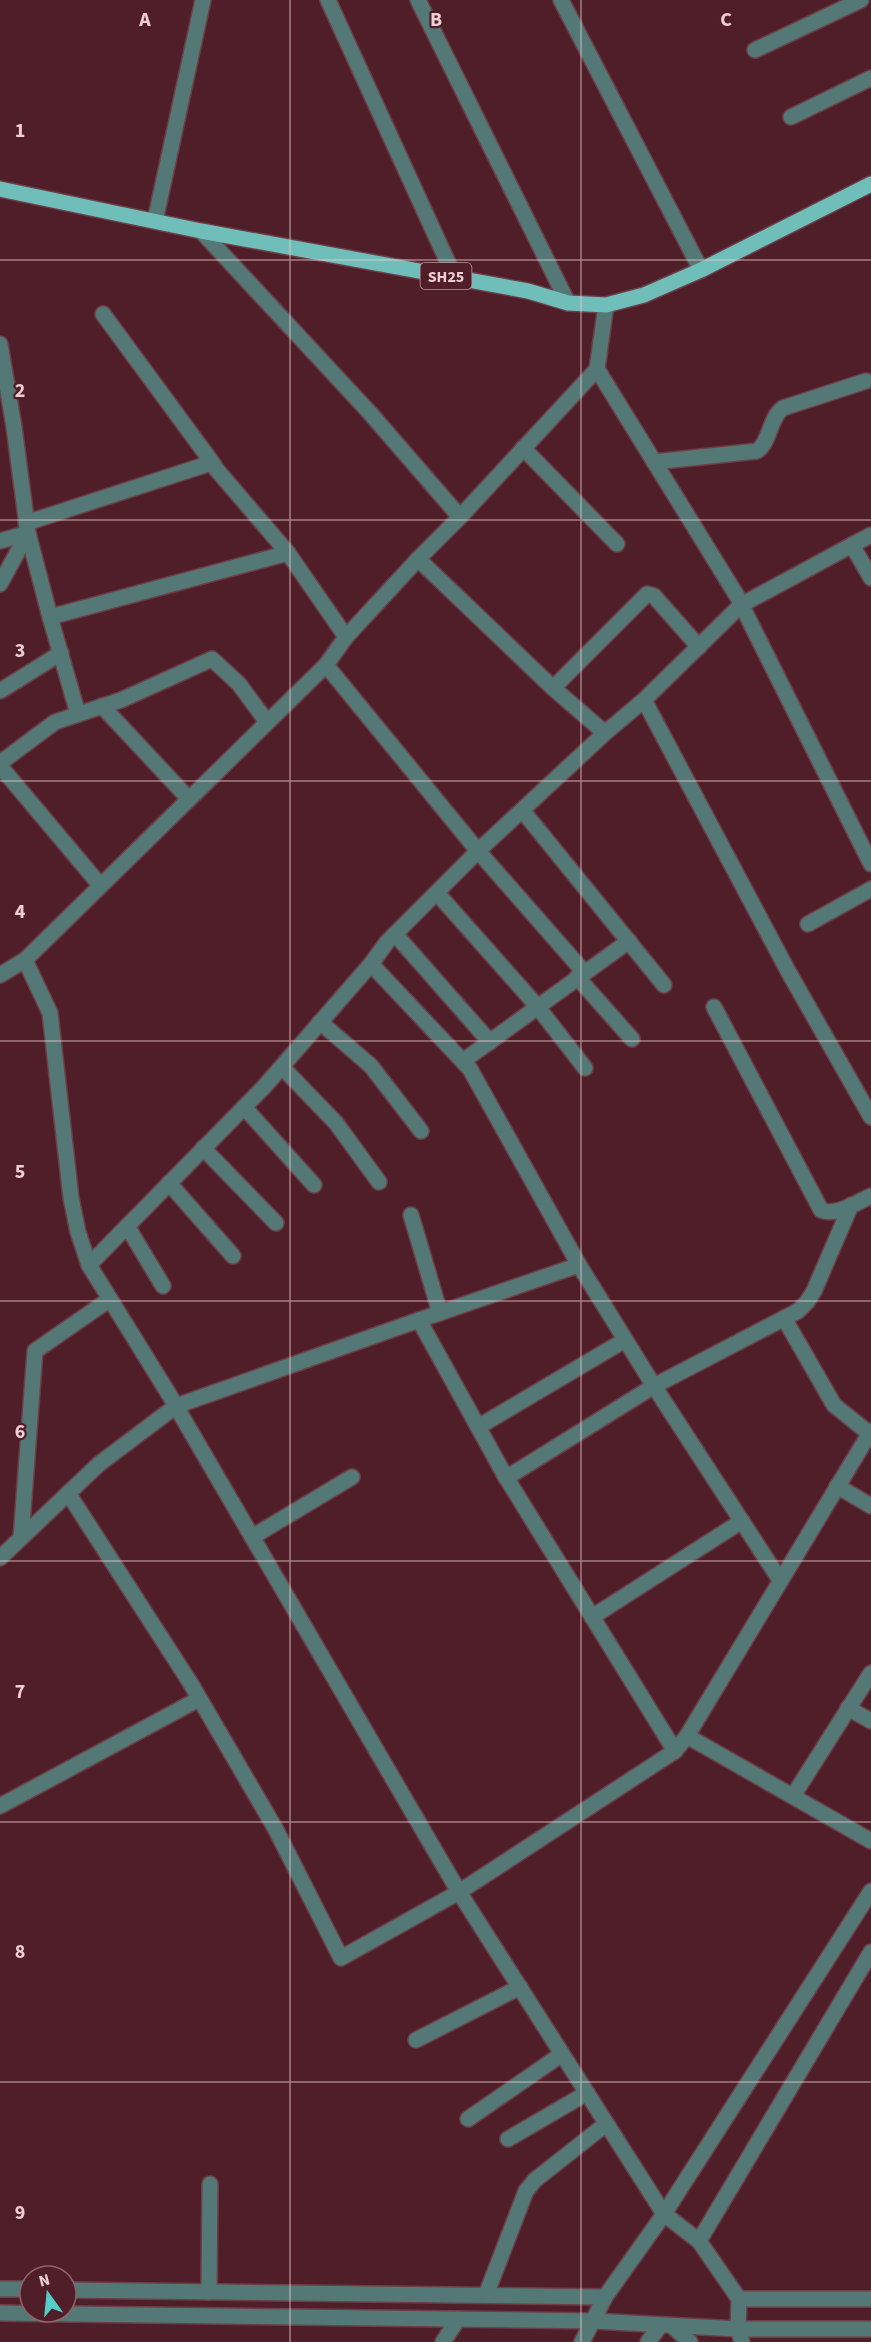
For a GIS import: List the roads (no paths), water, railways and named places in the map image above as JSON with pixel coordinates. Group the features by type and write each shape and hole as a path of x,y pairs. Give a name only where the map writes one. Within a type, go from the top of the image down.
{"main road":[{"name":"SH25","path":"0,189 201,231 528,291 568,303 606,305 644,296 701,270 871,183"}],"street":[{"path":"155,221 203,0"},
{"path":"328,0 455,278"},
{"path":"418,0 568,303"},
{"path":"561,0 701,270"},
{"path":"755,50 861,0"},
{"path":"791,117 871,78"},
{"path":"201,231 370,413 460,517"},
{"path":"0,975 25,960 326,664 346,637 597,369 606,305"},
{"path":"103,314 214,465 288,553 346,637"},
{"path":"0,344 14,427 27,528 78,714"},
{"path":"597,369 741,605 871,864"},
{"path":"654,462 757,451 762,447 777,414 783,408 866,381"},
{"path":"523,448 617,544"},
{"path":"0,541 27,528 207,463 214,465"},
{"path":"0,584 27,528"},
{"path":"89,1265 282,1066 395,934 478,851 604,733 644,700 741,605 871,535"},
{"path":"852,545 871,578"},
{"path":"50,616 288,553"},
{"path":"418,559 553,688 604,733"},
{"path":"553,688 646,594 654,596 699,647"},
{"path":"0,691 61,653"},
{"path":"100,885 0,765 55,722 142,692 212,659 239,684 267,722"},
{"path":"326,664 632,1039"},
{"path":"644,700 789,971 871,1117"},
{"path":"102,706 189,799"},
{"path":"522,810 664,985"},
{"path":"808,924 871,890"},
{"path":"437,893 537,1006 585,1068"},
{"path":"395,934 490,1042"},
{"path":"463,1061 629,941"},
{"path":"25,960 50,1013 71,1198 78,1232 89,1265 176,1406 459,1892 664,2214 699,2241 739,2299 740,2336"},
{"path":"371,964 463,1061 477,1081 579,1265 654,1386 780,1580"},
{"path":"714,1007 821,1210 828,1213 835,1212 871,1196"},
{"path":"320,1022 371,1066 421,1131"},
{"path":"282,1066 336,1123 379,1182"},
{"path":"244,1107 314,1185"},
{"path":"203,1148 276,1223"},
{"path":"169,1183 233,1256"},
{"path":"506,1478 654,1386 784,1318 807,1302 851,1205"},
{"path":"411,1215 440,1313"},
{"path":"127,1226 163,1287"},
{"path":"0,1558 99,1464 176,1406 579,1265"},
{"path":"21,1538 35,1351 110,1299"},
{"path":"68,1493 199,1699 275,1828 341,1958 459,1892 675,1750 687,1737 870,1432 834,1405 784,1318"},
{"path":"419,1320 506,1478 675,1750"},
{"path":"478,1427 625,1340"},
{"path":"252,1537 352,1477"},
{"path":"837,1486 871,1506"},
{"path":"592,1617 742,1521"},
{"path":"793,1796 871,1673"},
{"path":"0,1806 199,1699"},
{"path":"848,1708 871,1721"},
{"path":"687,1737 871,1841"},
{"path":"582,2342 605,2297 664,2214 871,1891"},
{"path":"699,2241 871,1952"},
{"path":"416,2040 520,1987"},
{"path":"468,2119 562,2054"},
{"path":"508,2139 587,2093"},
{"path":"486,2295 526,2191 535,2180 606,2124"},
{"path":"209,2292 210,2184"},
{"path":"0,2289 18,2289"},
{"path":"78,2290 605,2297"},
{"path":"739,2299 870,2297"},
{"path":"0,2313 594,2321 666,2326 740,2336 871,2330"},
{"path":"443,2342 458,2319"},
{"path":"648,2342 666,2326"},
{"path":"666,2326 690,2342"}]}
